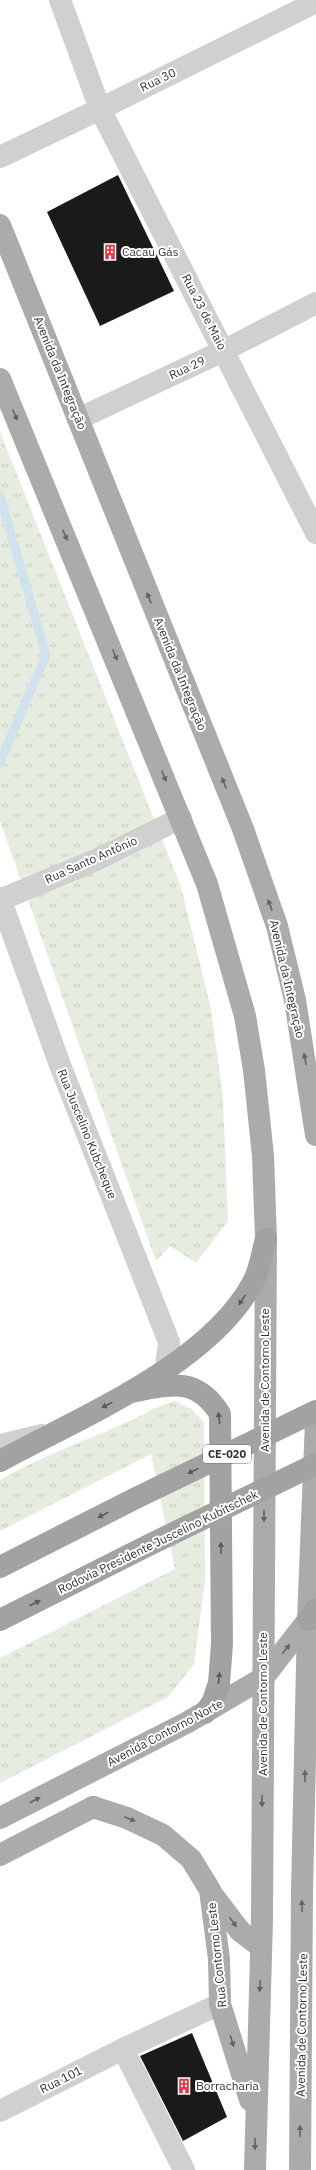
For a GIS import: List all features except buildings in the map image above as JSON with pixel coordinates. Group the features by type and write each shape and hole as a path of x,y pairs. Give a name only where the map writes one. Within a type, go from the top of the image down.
{"highway":[{"path":"0,1461 130,1392 195,1348 222,1325 241,1303 254,1281 266,1239"},
{"path":"130,1392 170,1385 200,1390 212,1401 220,1414 222,1644 219,1683 214,1701 205,1713"},
{"name":"CE-020","path":"0,1567 138,1497 316,1411"},
{"name":"Rodovia Presidente Juscelino Kubitschek","path":"0,1620 150,1544 316,1464"}],"main road":[{"name":"Avenida da Integração","path":"0,225 242,829 277,926 295,1000 314,1100 316,1135"},
{"path":"2,390 181,818 207,884 245,1016 254,1070 263,1156 266,1239"},
{"name":"Avenida de Contorno Leste","path":"255,2170 255,2117 261,1947 266,1239"},
{"name":"Avenida de Contorno Leste","path":"300,2170 302,1892 306,1692 312,1614 316,1421"},
{"name":"Avenida Contorno Norte","path":"0,1818 205,1713 263,1678 312,1614"},
{"path":"0,1855 93,1807 76,1780"},
{"name":"Rua Contorno Leste","path":"93,1807 127,1818 163,1835 191,1859 210,1890 219,1959 220,2004 255,2117"},
{"path":"210,1890 240,1931 261,1947"},
{"path":"219,1959 221,1952 227,1949 261,1947"}],"street":[{"name":"Rua 23 de Maio","path":"60,0 100,109 316,533"},
{"name":"Rua 30","path":"0,157 316,2"},
{"name":"Rua 29","path":"78,419 223,351 316,303"},
{"name":"Rua Santo Antônio","path":"0,899 96,860 181,818"},
{"name":"Rua Juscelino Kubcheque","path":"0,899 60,1065 169,1342 166,1368"},
{"path":"0,1445 51,1433"},
{"path":"306,1692 316,1663"},
{"name":"Rua 101","path":"0,2111 123,2049 220,2004"},
{"path":"123,2049 184,2170"}],"green space":[{"path":"0,432 181,887 211,1009 223,1099 228,1221 196,1263 170,1246 156,1261 0,821"},
{"path":"175,1401 191,1409 204,1422 205,1581 194,1664 168,1697 0,1783 0,1658 175,1569 151,1454 0,1531 0,1480 44,1458 119,1426 160,1406"}],"waterway":[{"path":"0,496 46,655 0,762"}],"place":[{"name":"Cacau Gás","path":"110,252"},
{"name":"Borracharia","path":"184,2086"}]}
